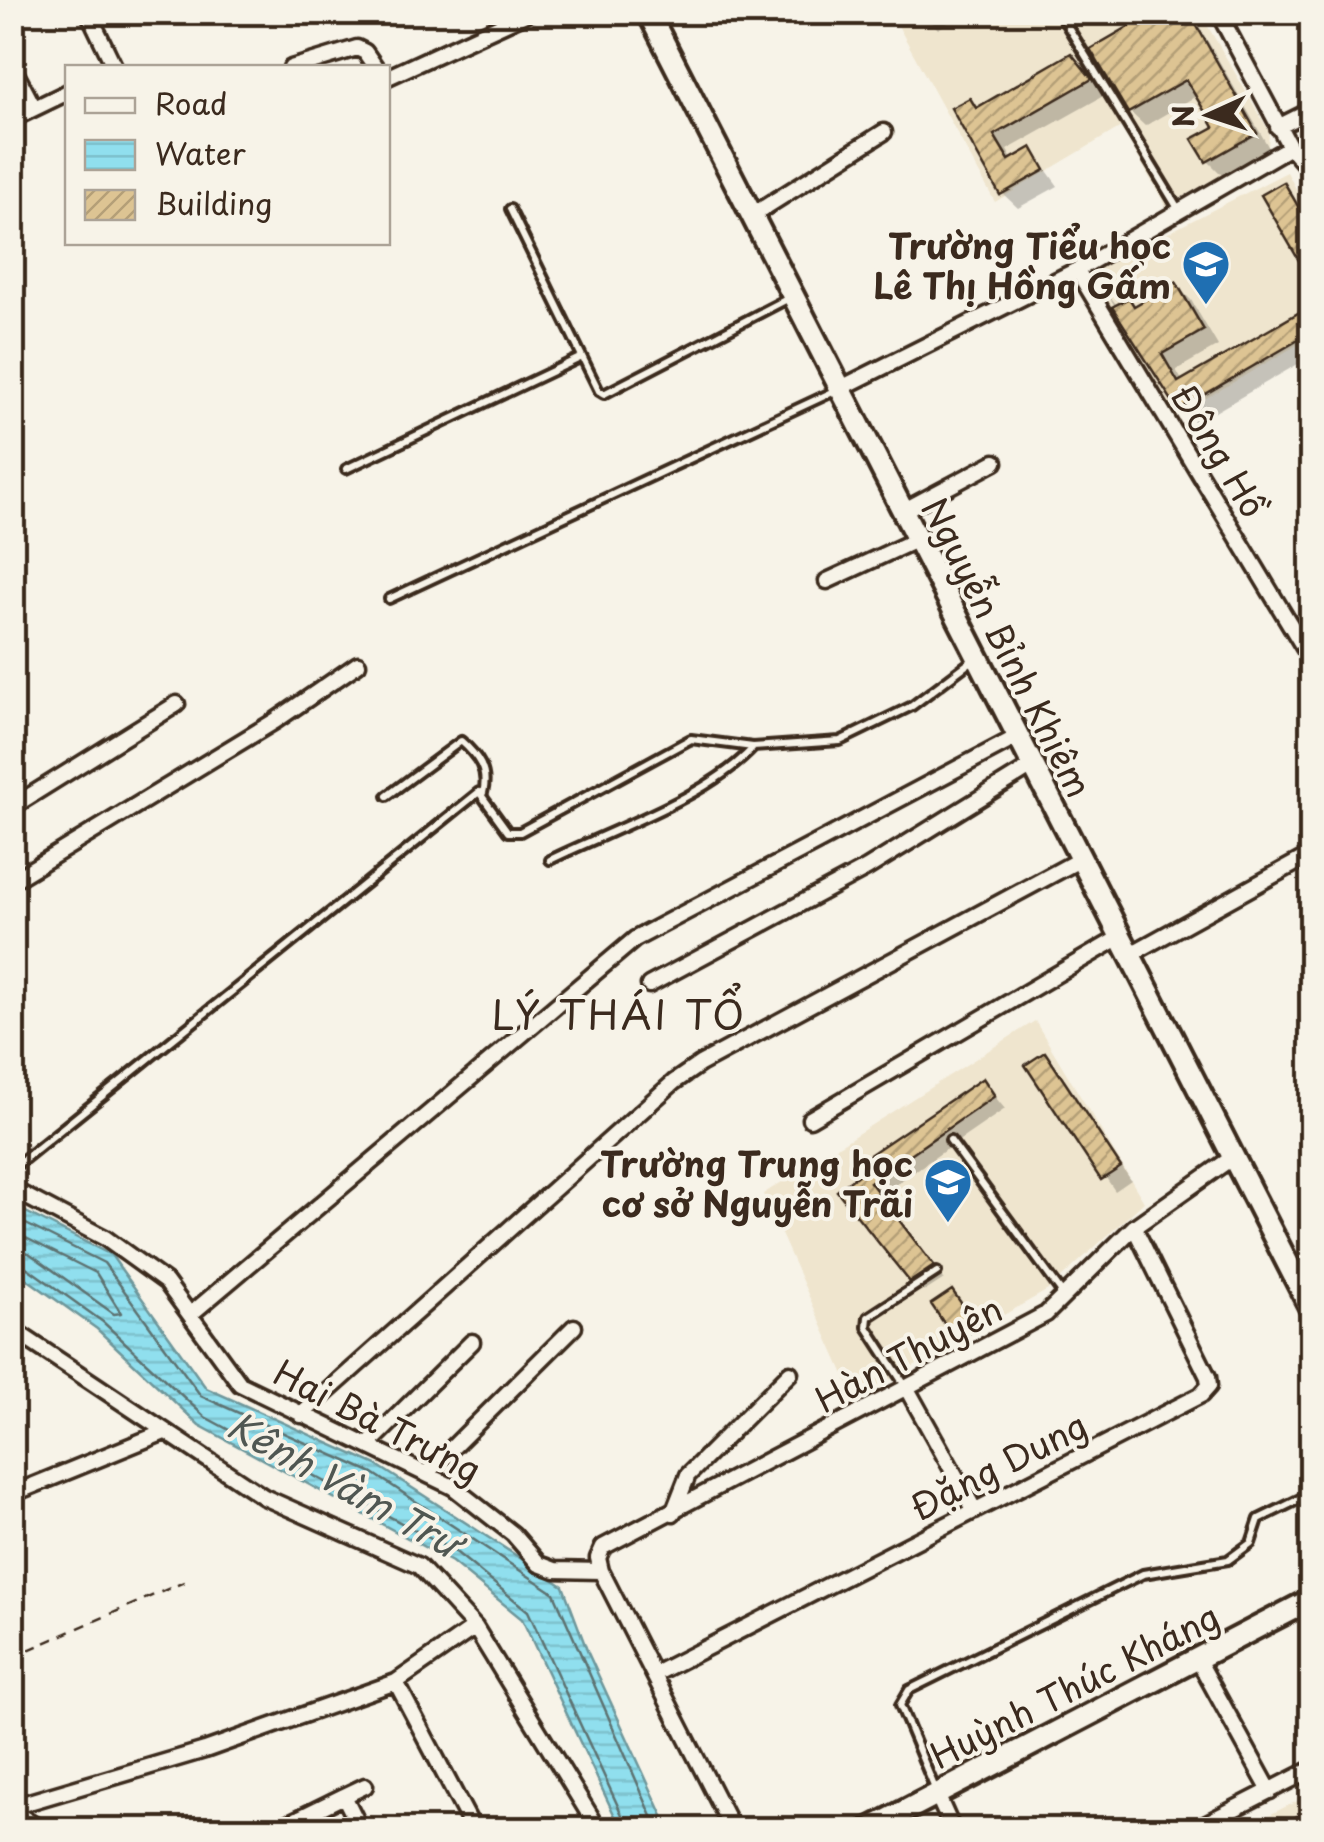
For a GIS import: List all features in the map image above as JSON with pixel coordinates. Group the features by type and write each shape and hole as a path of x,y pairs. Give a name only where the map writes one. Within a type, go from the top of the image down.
{"main road":[{"name":"Nguyễn Bỉnh Khiêm","path":"648,12 1312,1312"},
{"name":"Huỳnh Thúc Kháng","path":"868,1830 1312,1600"}],"street":[{"path":"88,12 114,65"},
{"path":"390,76 530,12"},
{"path":"1218,12 1290,148 1312,172"},
{"path":"300,65 356,48 365,52 374,65"},
{"path":"12,66 34,108"},
{"path":"12,118 65,93"},
{"path":"1278,126 1312,110"},
{"path":"751,216 884,132"},
{"path":"839,389 1077,270 1290,148"},
{"name":"Đông Hồ","path":"1077,270 1312,661"},
{"path":"902,512 995,462"},
{"path":"827,581 916,540"},
{"path":"12,882 275,721 358,664"},
{"path":"12,807 177,704"},
{"path":"191,1314 635,939 1017,737"},
{"path":"649,985 867,868 1032,766"},
{"path":"810,1119 1126,945 1312,854"},
{"path":"301,1415 687,1073 1081,859"},
{"name":"Hàn Thuyên","path":"600,1571 598,1558 604,1548 1046,1314 1134,1228 1234,1158"},
{"name":"Hai Bà Trưng","path":"12,1189 137,1258 166,1282 240,1384 428,1472 478,1503 539,1564 554,1570 600,1571"},
{"name":"Đặng Dung","path":"655,1674 974,1512 1209,1386 1134,1228"},
{"path":"428,1472 574,1328"},
{"path":"12,1329 264,1497 419,1566 475,1627 599,1830"},
{"path":"369,1444 472,1342"},
{"path":"674,1513 688,1475 790,1373"},
{"path":"906,1387 974,1512"},
{"path":"12,1494 162,1432"},
{"path":"600,1571 733,1830"},
{"path":"12,1809 205,1750 396,1682 475,1627"},
{"path":"1197,1658 1270,1791"},
{"path":"396,1682 474,1830"},
{"path":"1193,1830 1312,1769"},
{"path":"275,1830 365,1786"},
{"path":"936,1792 954,1830"},
{"path":"344,1796 361,1830"},
{"path":"12,1809 42,1830"}],"lane":[{"path":"1059,12 1180,211"},
{"path":"510,209 598,391 611,393 792,296"},
{"path":"346,469 582,357"},
{"path":"390,599 839,389"},
{"path":"12,1169 479,792 508,832 520,832 691,738 753,747 840,741 912,706 976,658"},
{"path":"387,796 461,741 482,765 487,778 483,794"},
{"path":"550,860 705,785 733,769 753,747"},
{"path":"950,1140 1066,1298"},
{"path":"906,1387 868,1328 868,1318 937,1272"},
{"path":"936,1792 900,1704 908,1690 1142,1574 1228,1560 1250,1544 1259,1519 1312,1493"},
{"path":"1283,1830 1312,1815"}],"path":[{"path":"12,1656 184,1582"}],"shaded area":[{"path":"891,13 1200,13 1269,131 1268,149 1166,206 1121,127 995,202"},
{"name":"Trường Tiểu học Lê Thị Hồng Gấm","path":"1287,172 1311,217 1311,337 1167,421 1082,277"},
{"name":"Trường Trung học cơ sở Nguyễn Trãi","path":"1035,1021 1144,1202 1048,1290 855,1399 763,1194"},
{"path":"1311,1794 1311,1829 1241,1829"}],"water":[{"name":"Kênh Vàm Trư","path":"12,1205 111,1255 206,1388 377,1465 563,1586 588,1653 669,1829 621,1829 522,1619 452,1562 199,1425 97,1329 13,1269"}],"building":[{"path":"1154,12 1189,12 1257,133 1206,162 1192,139 1214,127 1186,80 1128,113 1090,49"},
{"path":"1071,53 1092,79 994,135 1009,160 1032,147 1045,170 1000,195 951,108 970,98 976,108"},
{"path":"1284,182 1312,230 1312,283 1261,195"},
{"path":"1176,282 1204,330 1162,354 1178,382 1312,305 1312,332 1178,410 1112,307 1129,298 1134,306"},
{"path":"1045,1052 1121,1167 1101,1180 1025,1065"},
{"path":"983,1078 995,1096 870,1182 934,1266 910,1282 837,1191 867,1168 862,1160"},
{"path":"952,1290 973,1320 952,1335 931,1304"}],"place":[{"name":"Trường Tiểu học Lê Thị Hồng Gấm","path":"1206,306"},
{"name":"Trường Trung học cơ sở Nguyễn Trãi","path":"948,1224"}],"district":[{"name":"LÝ THÁI TỔ","path":"619,1013"}]}
